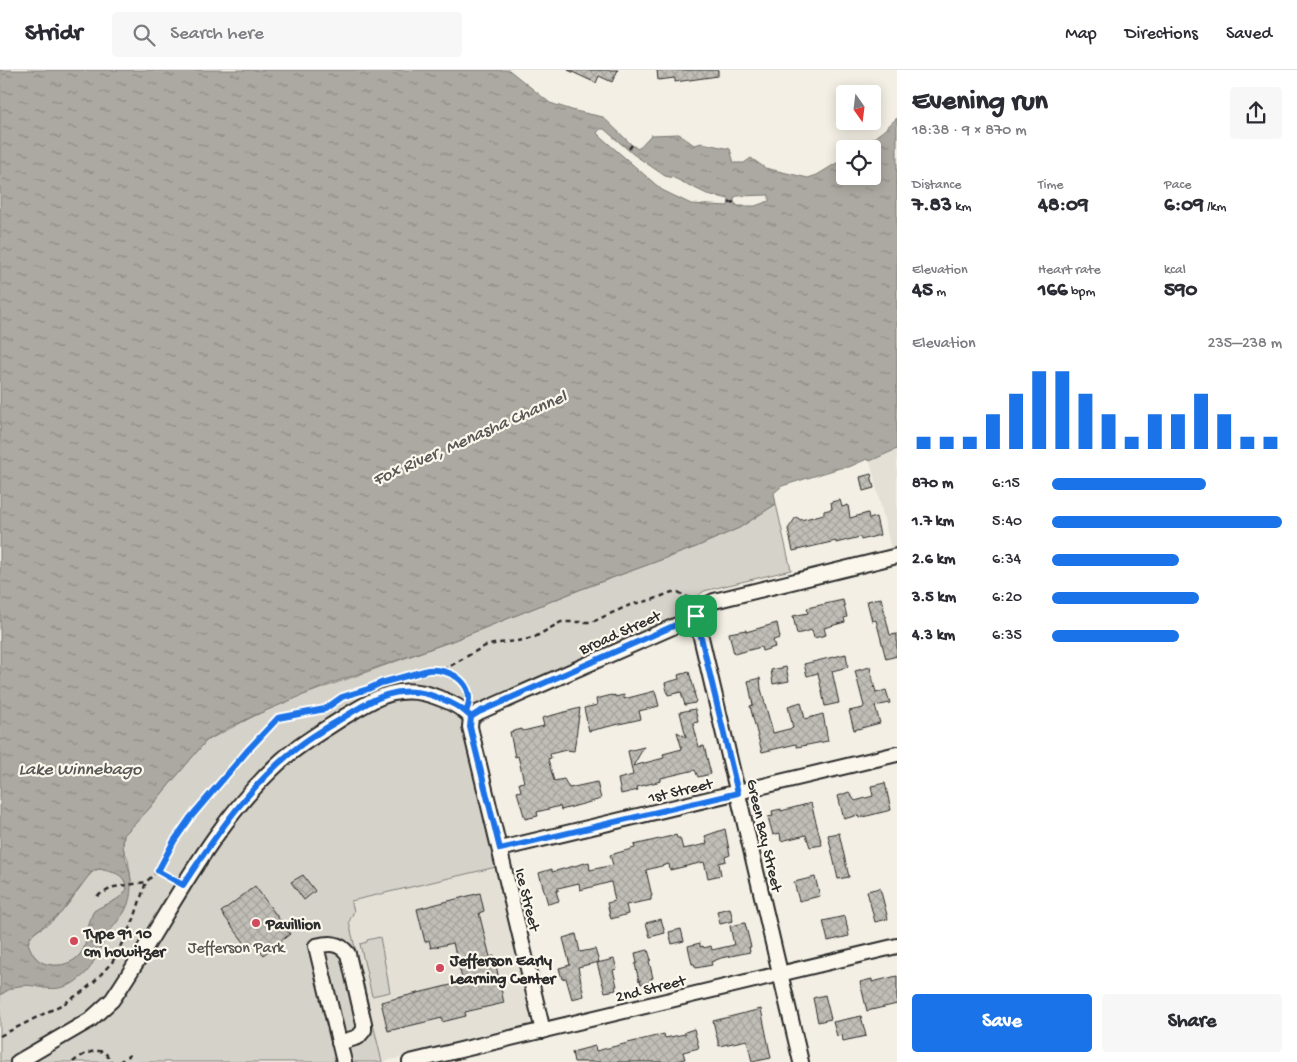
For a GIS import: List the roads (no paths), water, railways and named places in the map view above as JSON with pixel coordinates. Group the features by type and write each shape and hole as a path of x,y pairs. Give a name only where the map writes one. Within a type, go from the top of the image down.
{"street":[{"name":"Broad Street","path":"469,714 479,712 696,616 702,607 714,600 897,556"},
{"name":"Green Bay Street","path":"696,616 801,1062"},
{"path":"18,1062 90,1020 112,1000 214,838 243,802 281,761 302,744 360,707 398,691 427,693 449,702 469,714"},
{"name":"Ice Street","path":"469,714 470,727 543,1031"},
{"name":"1st Street","path":"500,849 897,754"},
{"path":"339,1043 358,1037 364,1030 364,1024 348,954 337,945 323,944 316,946 339,1043 344,1062"},
{"name":"2nd Street","path":"410,1062 897,946"}],"water":[{"path":"0,70 509,70 550,103 603,117 638,149 651,135 679,134 694,145 702,143 730,149 734,163 744,163 751,158 765,168 808,178 836,163 836,185 881,185 881,140 871,140 897,118 897,449 870,461 867,459 849,467 782,486 774,493 776,504 739,528 696,547 579,590 452,641 332,683 258,714 206,741 148,810 124,835 123,847 131,881 129,901 124,913 106,937 94,962 85,974 73,983 59,988 51,989 28,985 10,989 0,995","holes":["600,129 604,129 633,154 665,176 674,178 707,194 729,199 728,206 691,204 662,190 597,133","769,195 769,201 755,206 738,206 734,202 734,198 737,196","100,869 121,876 126,883 127,889 116,900 94,911 89,924 86,943 80,955 74,960 58,965 39,961 31,951 28,943 31,935 61,913 90,874 94,870"]}],"place":[{"name":"Pavillion","path":"256,923"},
{"name":"Type 91 10 cm howitzer","path":"74,941"},
{"name":"Jefferson Early Learning Center","path":"440,968"}],"water label":[{"name":"Fox River, Menasha Channel","path":"469,437"},
{"name":"Lake Winnebago","path":"80,768"}],"park label":[{"name":"Jefferson Park","path":"236,946"}]}
